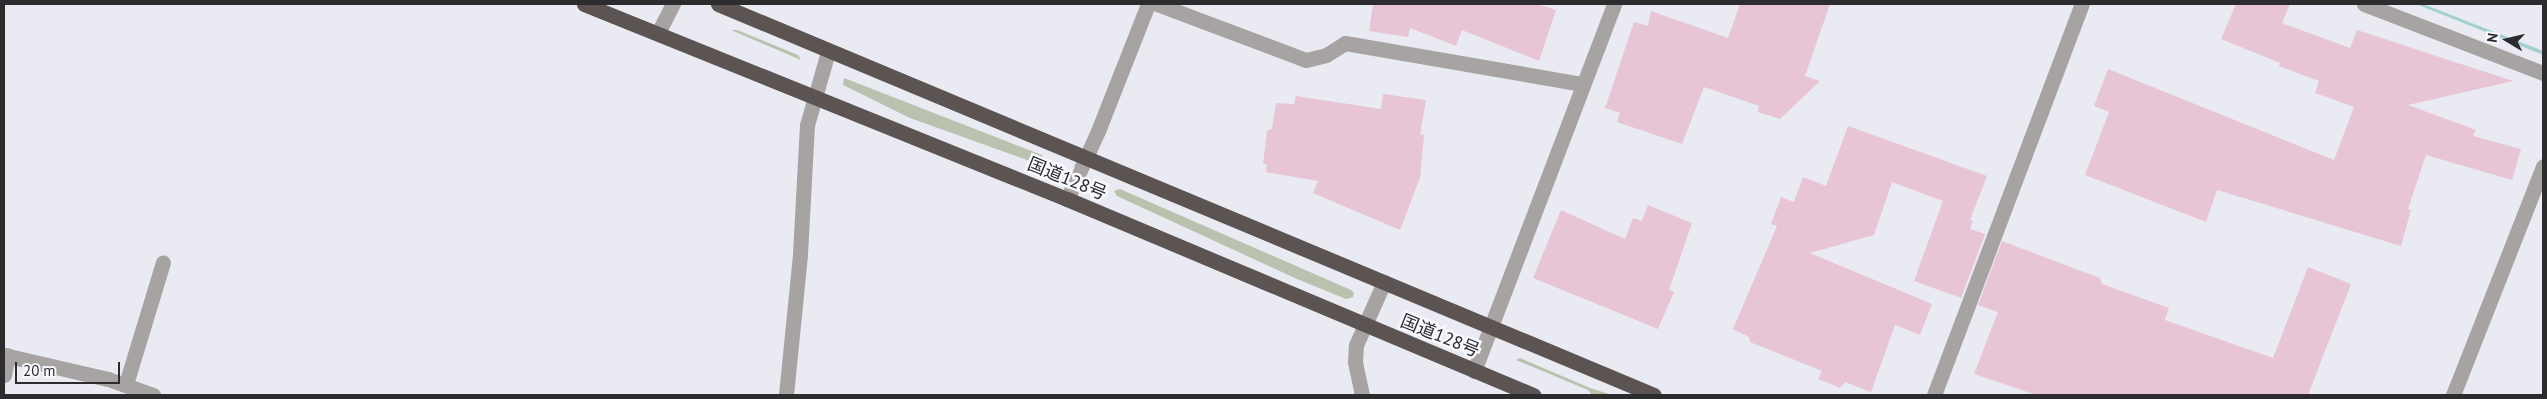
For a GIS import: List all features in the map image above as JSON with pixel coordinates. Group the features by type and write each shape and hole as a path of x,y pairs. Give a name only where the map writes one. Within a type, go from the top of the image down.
{"highway":[{"name":"国道128号","path":"584,4 812,98 1067,199 1533,395"},
{"name":"国道128号","path":"718,4 828,52 1087,156 1654,395"}],"street":[{"path":"658,33 673,4"},
{"path":"1067,199 1087,156 1148,4"},
{"path":"1157,4 1306,60 1326,55 1345,43 1582,84"},
{"path":"1474,371 1614,4"},
{"path":"1934,395 2082,4"},
{"path":"2364,4 2543,73"},
{"path":"786,395 800,254 807,125 812,98 828,52"},
{"path":"2453,395 2543,166"},
{"path":"126,384 163,262"},
{"path":"1362,395 1355,352 1364,325 1384,282"},
{"path":"4,375 6,355 126,384 153,395"}],"green space":[{"path":"731,30 737,30 798,55 801,60"},
{"path":"844,78 1042,155 1044,162 1038,164 910,118 843,85"},
{"path":"1120,189 1351,290 1354,293 1353,297 1346,299 1297,279 1117,196 1114,191"},
{"path":"1520,358 1590,388 1612,395 1592,395 1588,390 1516,360"}],"water":[{"path":"2416,4 2423,4 2543,51 2543,55"}],"building":[{"path":"1373,4 1537,4 1556,10 1539,61 1462,30 1456,46 1410,28 1408,37 1369,31"},
{"path":"1740,4 1830,4 1805,76 1820,81 1780,119 1758,112 1759,106 1704,87 1682,144 1617,122 1620,113 1605,108 1634,22 1648,26 1651,11 1728,38"},
{"path":"2236,4 2290,4 2282,23 2350,48 2357,30 2513,81 2408,105 2476,130 2473,136 2521,149 2512,180 2426,155 2408,209 2411,210 2401,246 2217,190 2206,222 2085,175 2109,112 2094,106 2108,69 2334,160 2354,107 2315,93 2319,81 2279,66 2280,63 2221,39"},
{"path":"1383,94 1426,100 1420,134 1424,135 1420,178 1400,230 1313,193 1318,181 1266,172 1267,164 1263,164 1267,131 1272,129 1276,103 1294,104 1296,96 1381,109"},
{"path":"1848,126 1987,176 1970,220 1973,221 1970,229 1985,234 1961,298 1914,281 1943,201 1892,182 1874,235 1810,253 1932,304 1920,335 1895,325 1871,392 1845,382 1840,388 1818,379 1822,371 1750,342 1749,337 1733,329 1777,226 1771,224 1781,197 1794,202 1803,177 1826,186"},
{"path":"1648,205 1692,223 1669,290 1674,292 1658,329 1533,278 1561,210 1625,239 1633,218 1642,221"},
{"path":"2002,241 2100,278 2102,284 2169,308 2165,320 2273,358 2308,267 2351,284 2308,395 2036,395 1974,374 1998,312 1978,305"}]}
